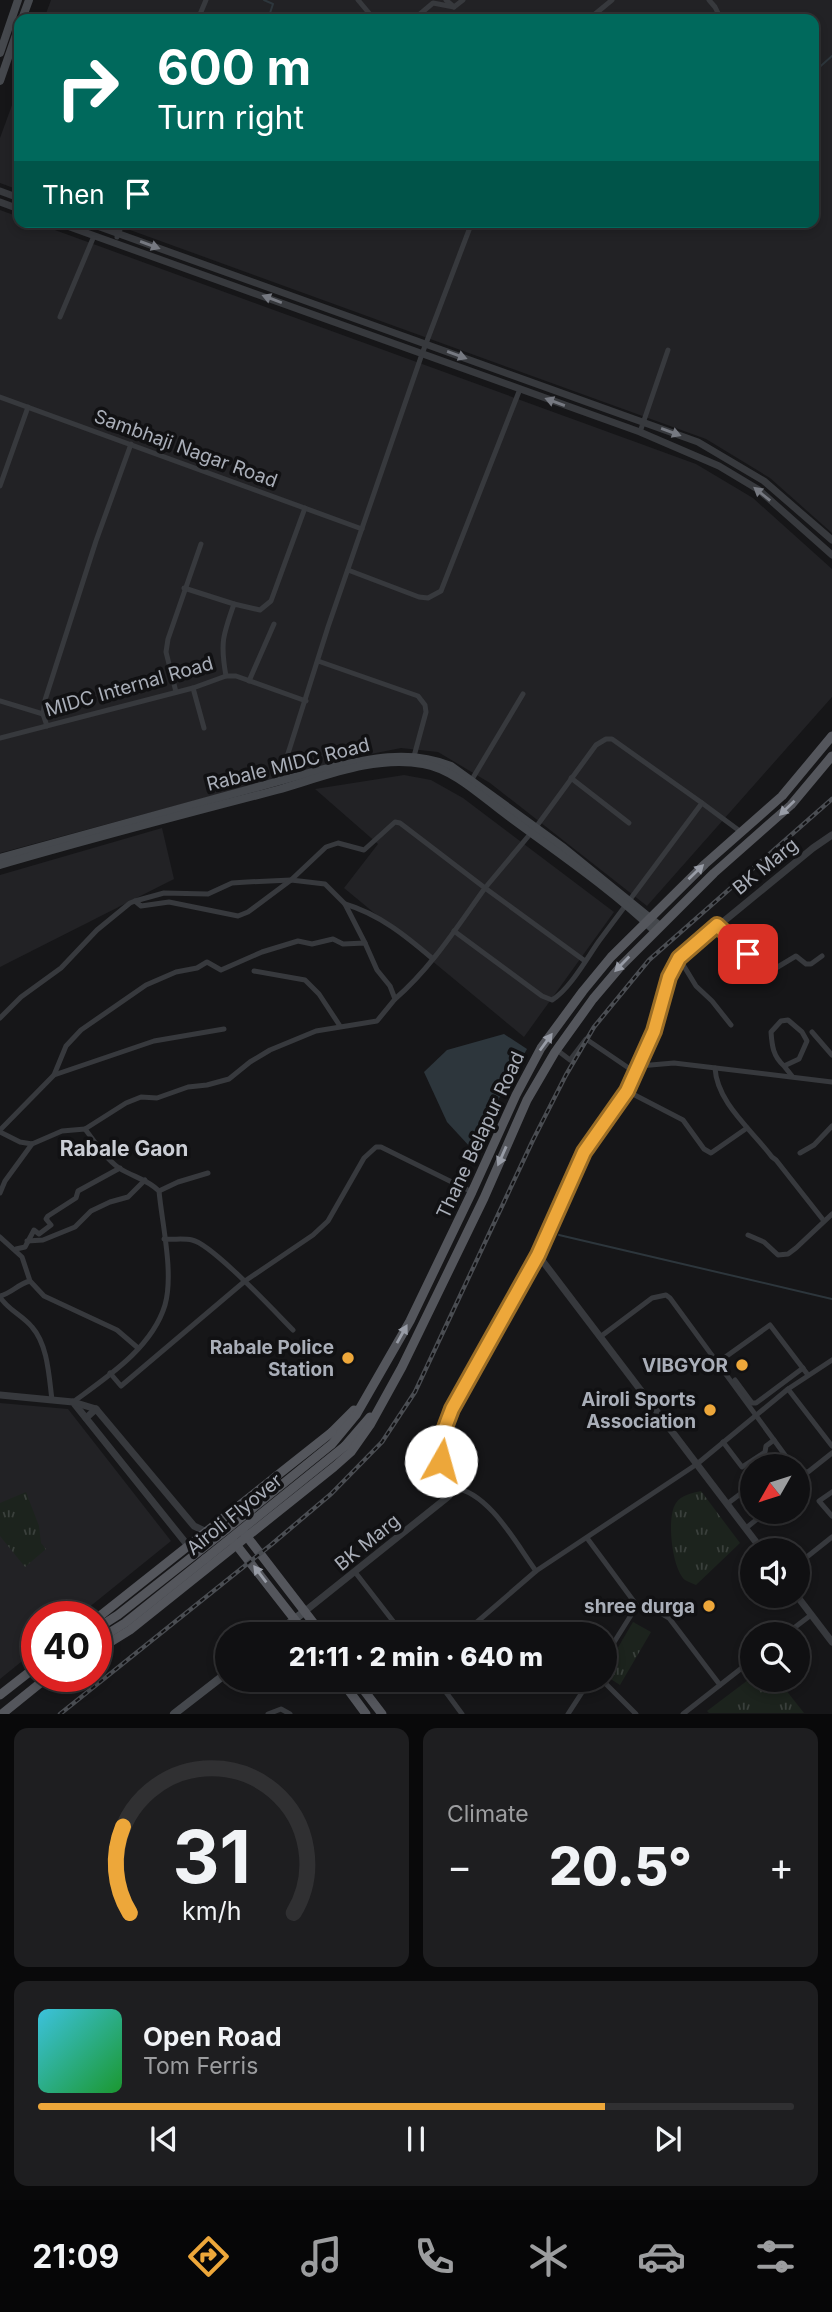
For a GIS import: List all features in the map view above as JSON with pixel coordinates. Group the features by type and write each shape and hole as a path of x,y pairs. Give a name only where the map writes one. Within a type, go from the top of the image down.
{"main road":[{"path":"0,53 19,0"},
{"path":"0,81 14,40"},
{"name":"Thane Belapur Road","path":"368,1393 410,1321 516,1095 541,1048 596,975 648,920 786,792 832,736"},
{"name":"Thane Belapur Road","path":"382,1402 423,1327 527,1100 556,1050 599,991 657,929 714,873 791,805 832,756"},
{"name":"Rabale MIDC Road","path":"0,865 132,824 363,763 414,759 470,783 628,903 657,929"},
{"name":"Rabale MIDC Road","path":"0,858 56,846"},
{"path":"112,1619 332,1444 356,1415 368,1393"},
{"name":"Airoli Flyover","path":"112,1607 332,1432 368,1393"},
{"path":"112,1641 130,1630 345,1458 370,1426 382,1402"},
{"name":"Airoli Flyover","path":"112,1631 345,1446 382,1402"},
{"path":"235,1521 312,1622"},
{"path":"221,1534 238,1544 297,1622"},
{"path":"291,1622 304,1612"},
{"path":"0,1695 21,1678"},
{"path":"174,1713 215,1682"},
{"path":"2,1713 30,1692"},
{"path":"350,1692 366,1713"},
{"path":"365,1692 382,1713"}],"street":[{"path":"358,0 370,14"},
{"path":"446,0 454,7"},
{"path":"420,14 433,3 454,7 463,0"},
{"path":"595,14 612,0"},
{"path":"72,228 640,432 719,466 759,489 832,555"},
{"path":"102,228 698,442 764,481 832,540"},
{"path":"115,243 120,228"},
{"path":"278,786 362,529 469,228"},
{"path":"60,317 94,236"},
{"path":"310,313 314,304"},
{"path":"334,322 338,312"},
{"path":"370,335 374,325"},
{"path":"640,432 668,350"},
{"path":"348,570 419,597 434,597 441,591 520,389"},
{"name":"Sambhaji Nagar Road","path":"0,397 362,529"},
{"path":"0,486 28,407"},
{"path":"47,726 43,714 45,700 131,444"},
{"path":"719,466 724,457"},
{"path":"184,588 260,610 271,601 305,508"},
{"path":"789,517 797,509"},
{"path":"176,692 166,652 168,639 201,544"},
{"path":"226,676 222,637 234,604"},
{"path":"249,681 274,624"},
{"path":"318,661 423,700 426,712 414,759"},
{"name":"MIDC Internal Road","path":"0,738 192,688 226,676 306,701"},
{"path":"192,688 204,728"},
{"path":"470,783 523,694"},
{"path":"0,701 43,714"},
{"path":"0,1193 5,1181 32,1144 62,1131 85,1129 126,1103 141,1097 157,1098 188,1087 207,1086 229,1079 270,1050 316,1031 377,1021 433,959 596,745 606,739 612,739 741,832"},
{"path":"571,778 629,823"},
{"path":"454,931 552,1000 585,961 702,803"},
{"path":"135,901 141,906 169,902 238,916 248,912 291,880 326,846 338,843 364,850 395,822 400,823 585,961"},
{"name":"BK Marg","path":"304,1612 449,1496 454,1488 439,1453 443,1432 452,1409 538,1255 584,1152 627,1091 654,1031 669,977 679,958 832,835"},
{"path":"0,1018 21,997 61,968 97,930 135,901 157,894 208,894 232,883 291,880 325,884 345,904 377,970 390,986 395,999"},
{"path":"345,904 377,917 433,959"},
{"path":"717,925 764,969 771,971 796,956 806,964 811,964 822,956"},
{"path":"32,1144 20,1142 0,1131 54,1075 72,1038 146,985 207,962 221,970 286,943 298,941 312,944 333,939 343,944 365,943"},
{"path":"679,958 696,986 731,1025"},
{"path":"254,971 305,980 328,1005 340,1026"},
{"path":"784,1066 799,1059 807,1041 802,1032 788,1020 781,1021 771,1031 775,1056 792,1076"},
{"path":"54,1075 154,1041 224,1029"},
{"path":"812,1032 832,1055"},
{"path":"556,1050 570,1060 586,1039 637,1069 674,1063 832,1082"},
{"path":"715,1068 720,1089 747,1128 824,1221"},
{"path":"627,1091 682,1120 704,1149 711,1153 747,1128"},
{"path":"800,1153 814,1145 832,1126"},
{"path":"73,1402 148,1338 164,1306 167,1275 159,1191 145,1180 120,1168 85,1129"},
{"path":"110,1373 121,1386 245,1282 313,1235 328,1221 364,1158 376,1147 381,1147 472,1192"},
{"path":"16,1249 25,1247 34,1230 39,1234 51,1225 46,1219 48,1216 76,1198 78,1191 120,1168"},
{"path":"159,1191 187,1178 208,1173"},
{"path":"27,1241 43,1240 68,1230 80,1223 91,1211 128,1197 145,1180"},
{"path":"748,1235 764,1242 778,1255 788,1254 832,1214"},
{"path":"0,1237 16,1249 24,1262 30,1281 44,1296 117,1331 138,1348"},
{"path":"164,1240 192,1240 201,1244 245,1282 293,1330"},
{"path":"538,1255 753,1538"},
{"path":"30,1281 20,1284 11,1293 0,1296 6,1306 33,1327 38,1336 52,1400"},
{"path":"600,1336 652,1298 666,1295 784,1454"},
{"path":"717,1363 769,1325 808,1375"},
{"path":"477,1622 536,1571 697,1464 786,1391 832,1360"},
{"path":"735,1380 752,1403 756,1403 803,1368"},
{"path":"779,1386 832,1446"},
{"path":"0,1395 73,1402 96,1409 194,1526 211,1534 221,1534"},
{"path":"73,1402 189,1547"},
{"path":"86,1418 96,1409"},
{"path":"723,1442 742,1468 765,1451 766,1446 774,1440"},
{"path":"810,1470 832,1453"},
{"path":"454,1488 466,1489 486,1504 536,1571"},
{"path":"832,1492 819,1501 832,1516"},
{"path":"727,1504 740,1494"},
{"path":"746,1528 751,1524"},
{"path":"810,1554 832,1537"},
{"path":"587,1538 638,1607 659,1612 669,1619 720,1685"},
{"path":"355,1572 394,1622"},
{"path":"617,1637 638,1607"},
{"path":"806,1608 832,1642"},
{"path":"802,1622 811,1615"},
{"path":"683,1713 740,1669"},
{"path":"446,1692 462,1713"},
{"path":"568,1713 582,1692"},
{"path":"614,1692 636,1713"},
{"path":"268,1713 281,1709 290,1713"}],"shaded area":[{"path":"51,0 832,0 832,533 770,478 706,439 125,228 819,228 819,14 46,14"},
{"path":"14,100 14,188 0,183 0,138"},
{"path":"0,210 14,215 14,228 49,228 696,464 753,498 832,569 832,697 647,906 490,783 438,752 401,748 356,757 0,853"},
{"path":"404,775 431,780 463,798 614,912 524,1037 344,888 378,844 315,789"},
{"path":"162,828 174,879 0,967 0,875"},
{"path":"504,1034 527,1049 471,1148 447,1122 424,1072 447,1050"},
{"path":"0,1403 68,1409 171,1541 97,1601 21,1601 21,1662 0,1679"}],"green space":[{"path":"701,1491 740,1543 696,1585 685,1580 680,1574 672,1543 673,1510 678,1500"},
{"path":"26,1492 39,1526 41,1543 46,1549 25,1567 0,1536 0,1503"},
{"path":"633,1622 651,1632 620,1685 617,1683 617,1649"},
{"path":"740,1686 740,1692 787,1692 804,1713 709,1713 707,1711"}],"waterway":[{"path":"264,0 273,4 270,14"},
{"path":"819,68 832,56"},
{"path":"559,1235 832,1299"}],"railway":[{"path":"60,1714 272,1544 331,1494 382,1442 415,1392 533,1140 594,1027 649,960 832,799"}],"place":[{"name":"Rabale Police Station","path":"348,1358"},
{"name":"VIBGYOR","path":"742,1365"},
{"name":"Airoli Sports Association","path":"710,1410"},
{"name":"shree durga","path":"709,1606"}],"district":[{"name":"Rabale Gaon","path":"124,1149"}],"route":[{"path":"441,1461 439,1453 443,1432 452,1409 538,1255 584,1152 627,1091 654,1031 669,977 679,958 717,925 748,954"}]}
